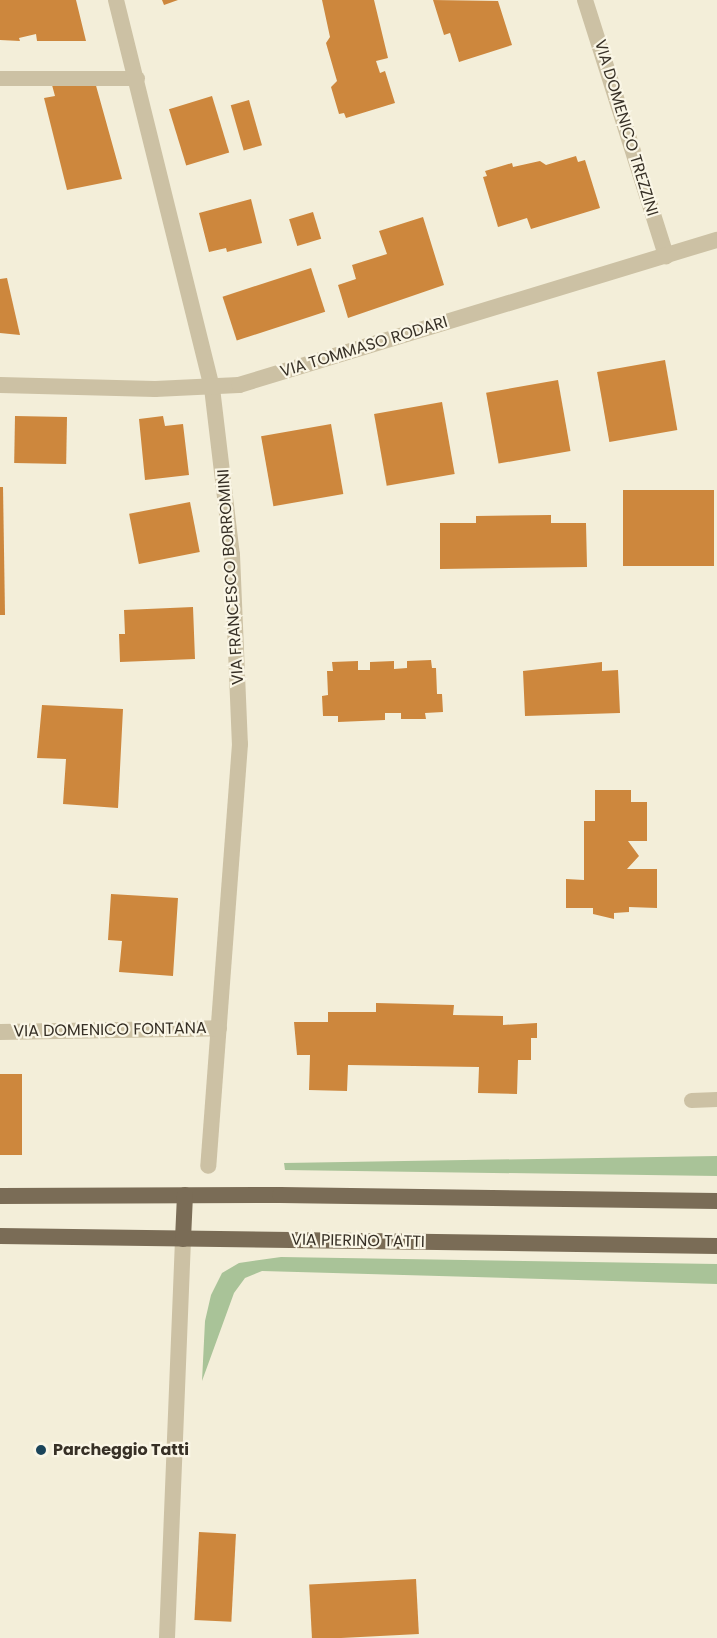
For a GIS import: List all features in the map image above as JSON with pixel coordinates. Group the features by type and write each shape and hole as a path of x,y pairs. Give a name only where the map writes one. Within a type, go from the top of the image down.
{"main road":[{"path":"0,1196 717,1201"},
{"path":"183,1239 184,1196"},
{"name":"VIA PIERINO TATTI","path":"0,1236 717,1245"}],"street":[{"name":"VIA FRANCESCO BORROMINI","path":"116,0 212,388 232,555 240,744 208,1166"},
{"name":"VIA DOMENICO TREZZINI","path":"585,0 666,256"},
{"name":"VIA TOMMASO RODARI","path":"0,385 212,388 239,385 717,240"},
{"name":"VIA DOMENICO FONTANA","path":"0,1032 219,1028"},
{"path":"167,1638 183,1239"}],"lane":[{"path":"0,78 137,78"},
{"path":"691,1100 717,1099"}],"green space":[{"path":"717,1156 717,1176 285,1170 284,1163"},
{"path":"281,1257 717,1264 717,1284 262,1271 245,1278 234,1293 202,1381 205,1321 211,1295 222,1273 239,1263"}],"building":[{"path":"0,0 76,0 86,41 37,41 36,34 19,38 20,41 0,40"},
{"path":"162,0 178,0 164,5"},
{"path":"322,0 374,0 388,58 376,61 380,73 385,71 395,103 346,118 344,113 339,114 331,87 337,81 326,43 330,37"},
{"path":"433,0 498,1 512,45 459,62 450,33 444,35"},
{"path":"95,82 122,179 67,190 44,98 55,96 52,85"},
{"path":"212,96 229,152 186,166 169,109"},
{"path":"249,100 262,145 244,150 231,105"},
{"path":"576,156 578,162 585,160 600,208 531,229 527,218 498,227 483,177 487,176 485,171 512,163 513,167 540,161 546,165"},
{"path":"251,199 262,243 227,252 226,248 209,252 199,213"},
{"path":"313,212 321,239 297,246 289,219"},
{"path":"423,217 444,285 348,318 338,285 356,279 352,265 387,254 379,231"},
{"path":"311,268 325,312 237,340 223,297"},
{"path":"7,278 20,335 0,333 0,279"},
{"path":"665,360 677,430 609,442 597,372"},
{"path":"558,380 571,451 499,464 486,393"},
{"path":"442,402 455,474 387,486 374,414"},
{"path":"15,416 67,417 66,464 14,463"},
{"path":"163,416 165,426 183,424 189,475 145,480 139,419"},
{"path":"331,424 343,494 273,506 261,436"},
{"path":"0,487 3,487 5,615 0,615"},
{"path":"623,490 714,490 714,566 623,566"},
{"path":"190,502 200,552 139,564 129,514"},
{"path":"551,515 551,523 586,523 587,567 440,569 440,523 476,523 476,516"},
{"path":"193,607 195,659 120,662 119,634 125,634 124,610"},
{"path":"431,660 432,668 436,668 437,694 442,694 443,712 425,713 426,719 401,719 401,713 385,713 385,720 338,722 338,716 323,716 322,696 328,695 327,671 333,671 332,662 358,661 358,670 370,670 370,662 394,661 394,669 407,668 407,661"},
{"path":"602,662 602,671 618,670 620,713 525,716 523,671"},
{"path":"42,705 123,709 118,808 63,804 66,759 37,758"},
{"path":"595,790 631,790 631,802 647,802 647,841 628,841 639,856 627,869 657,869 657,908 629,907 629,912 614,913 614,919 593,914 593,908 566,908 566,879 584,880 584,821 595,821"},
{"path":"111,894 178,898 173,976 119,972 122,941 108,940"},
{"path":"376,1003 454,1005 453,1015 503,1016 503,1025 537,1023 537,1038 531,1038 531,1060 518,1060 517,1094 478,1093 479,1067 348,1065 347,1091 309,1090 310,1055 297,1055 294,1022 328,1022 328,1012 376,1012"},
{"path":"0,1074 22,1074 22,1155 0,1155"},
{"path":"199,1532 236,1534 231,1622 194,1620"},
{"path":"416,1579 419,1634 312,1638 309,1585"}],"place":[{"name":"Parcheggio Tatti","path":"41,1450"}]}
